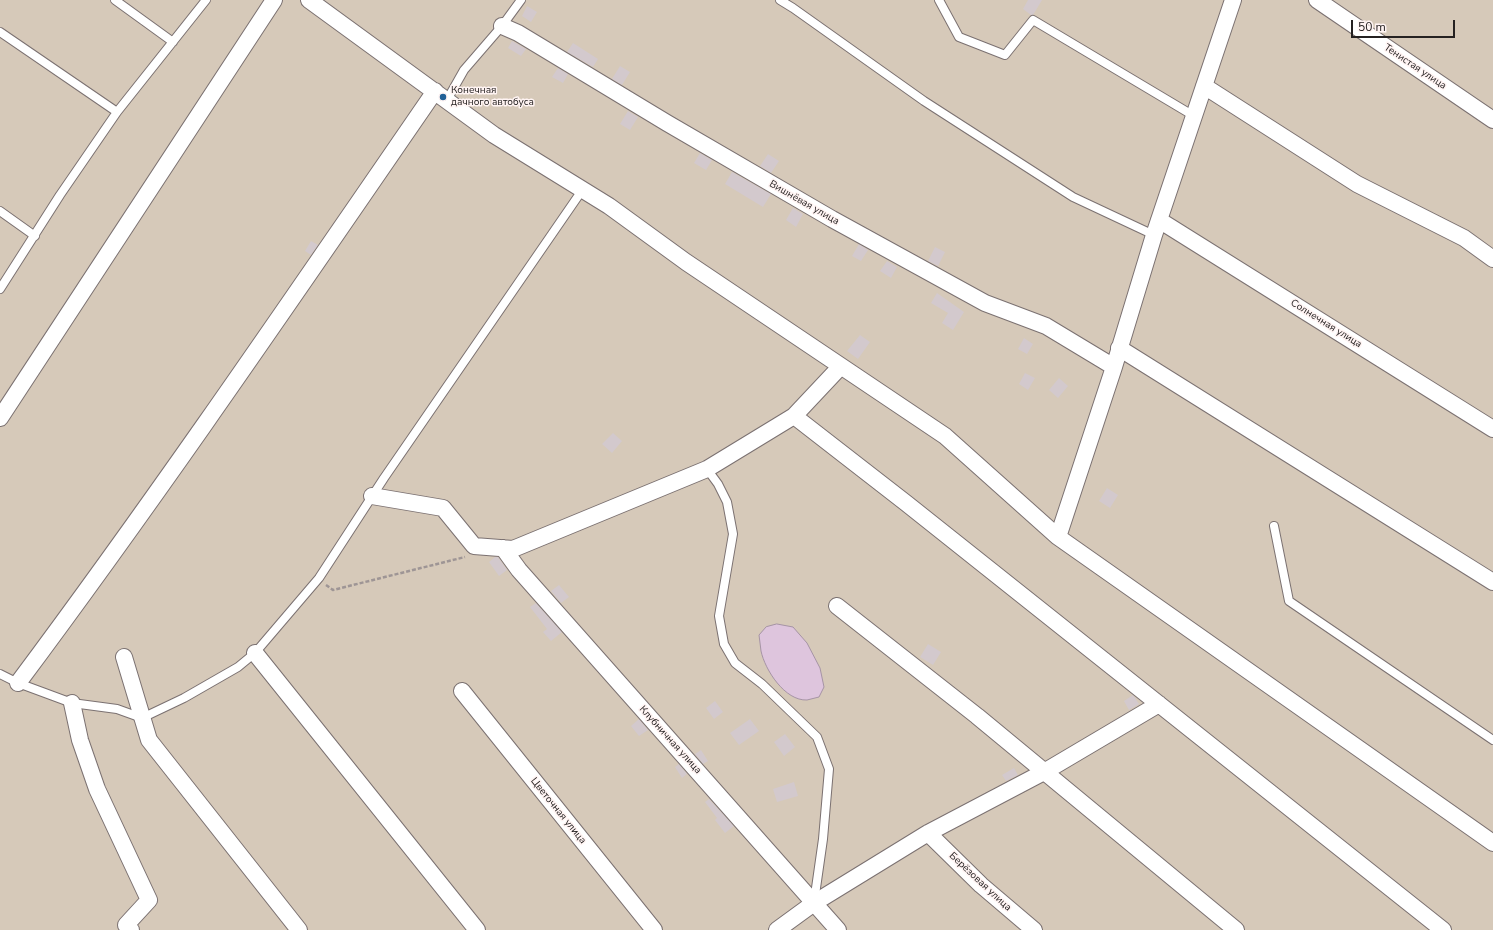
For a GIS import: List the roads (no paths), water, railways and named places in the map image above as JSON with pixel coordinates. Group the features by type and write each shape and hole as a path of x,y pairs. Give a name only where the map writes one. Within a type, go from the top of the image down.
{"street":[{"path":"0,418 274,0"},
{"path":"309,0 494,135 583,189 693,266 945,436 1058,537 1493,842"},
{"path":"1058,537 1114,367 1154,235 1233,0"},
{"name":"Тенистая улица","path":"1317,0 1493,120"},
{"name":"Вишнёвая улица","path":"502,26 518,33 674,127 832,219 985,303 1046,326 1114,367"},
{"path":"1204,86 1357,184 1464,238 1493,259"},
{"path":"18,683 69,615 257,348 441,95"},
{"name":"Солнечная улица","path":"1159,220 1493,429"},
{"path":"1120,348 1493,582"},
{"path":"372,496 443,508 474,546 513,549 707,469 794,416 841,366"},
{"path":"794,416 906,503 1443,930"},
{"name":"Клубничная улица","path":"504,548 524,576 838,930"},
{"path":"837,606 977,716 1236,930"},
{"path":"255,653 477,930"},
{"path":"124,657 150,740 299,930"},
{"name":"Цветочная улица","path":"462,691 654,930"},
{"path":"72,703 80,740 97,789 149,900 126,925 131,930"},
{"path":"777,930 814,903 928,833 1044,772 1159,704"},
{"name":"Берёзовая улица","path":"928,833 982,885 1034,930"}],"lane":[{"path":"115,0 173,42"},
{"path":"0,289 117,112 206,0"},
{"path":"441,95 502,26 521,0"},
{"path":"780,0 924,101 1073,197 1154,235"},
{"path":"939,0 959,37 1005,55 1033,20 1194,116"},
{"path":"0,32 117,112"},
{"path":"0,674 18,683 72,703 117,710 142,718 184,698 238,667 255,653 319,578 372,496 583,189"},
{"path":"0,210 35,236"},
{"path":"707,469 718,484 727,502 733,534 720,616 724,644 735,663 762,684 817,737 829,769 823,839 814,903"},
{"path":"1274,526 1289,601 1493,740"}],"place":[{"name":"Конечная дачного автобуса","path":"443,97"}]}
